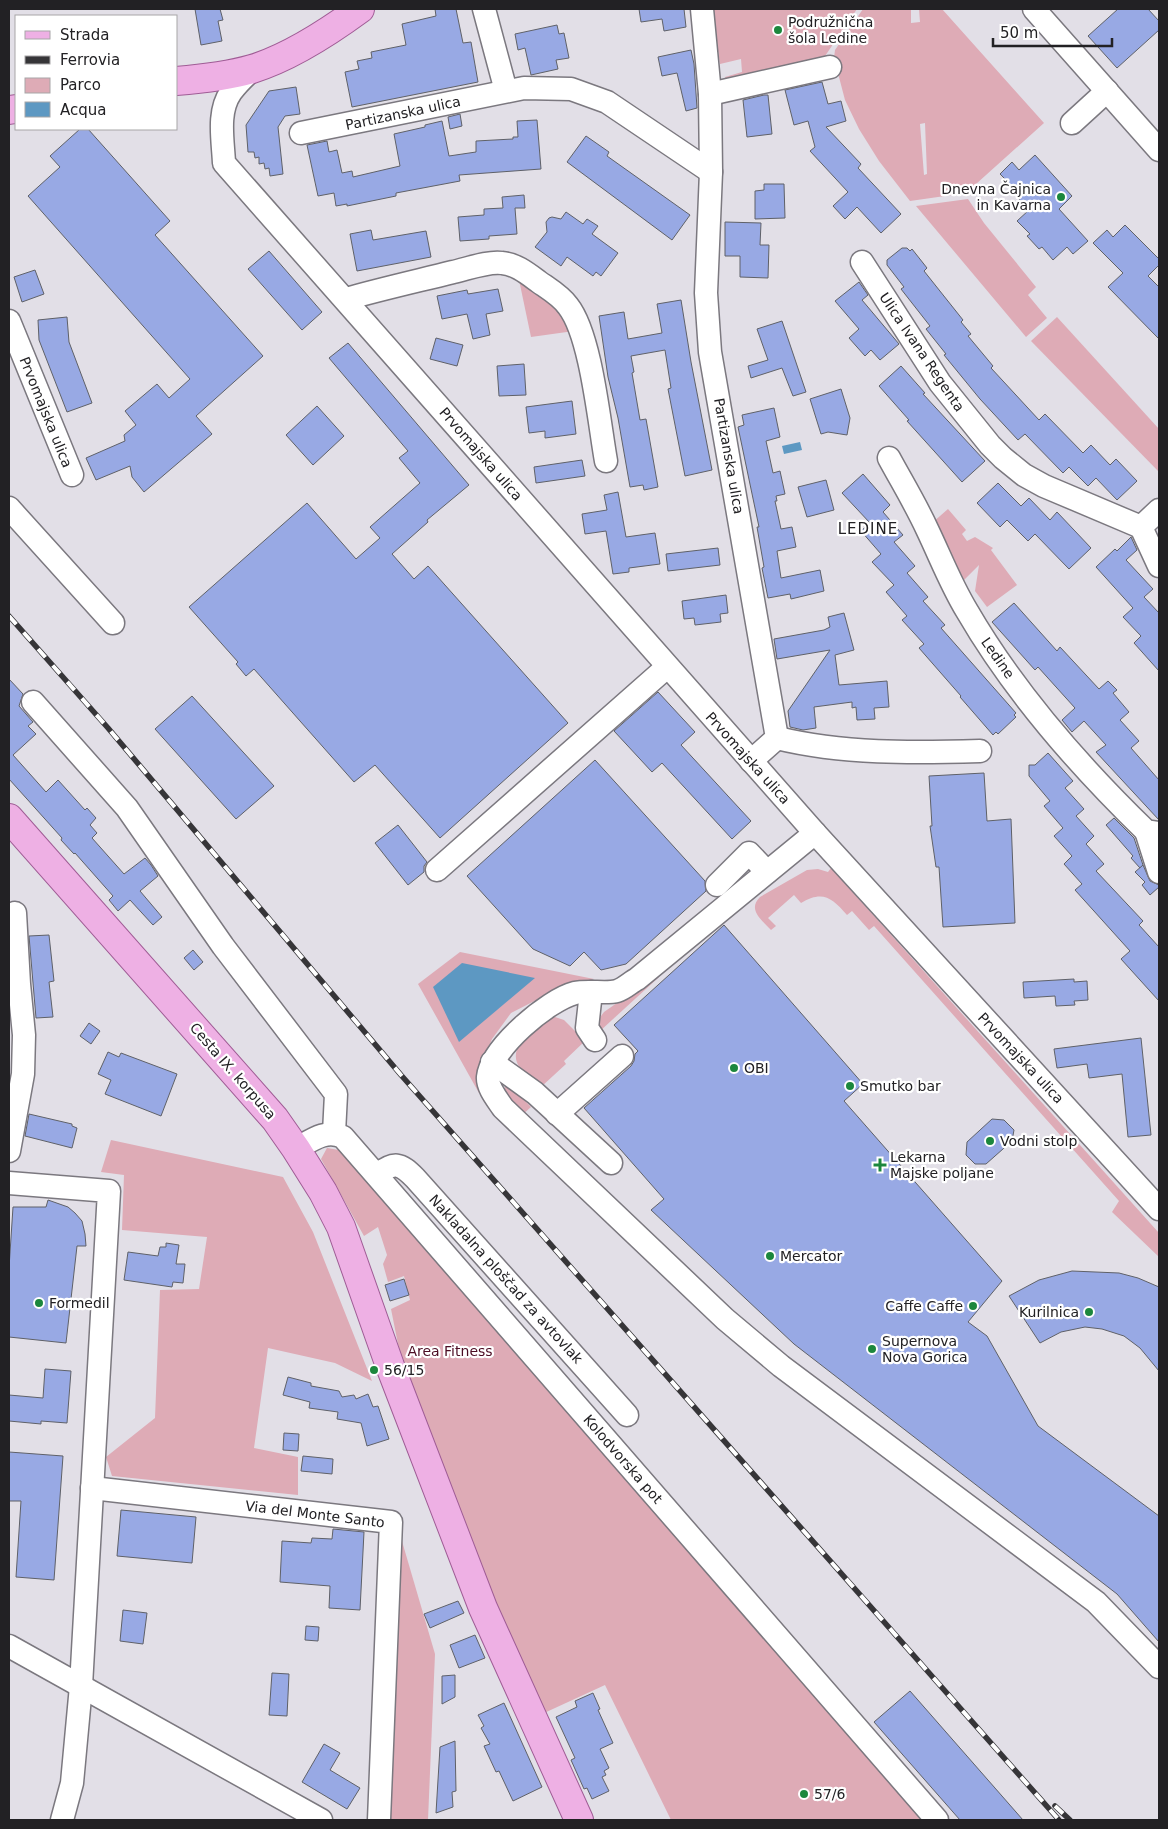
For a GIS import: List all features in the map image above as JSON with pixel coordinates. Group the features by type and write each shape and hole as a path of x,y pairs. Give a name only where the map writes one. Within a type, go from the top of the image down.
{"main road":[{"path":"178,82 253,69 294,51 360,9"},
{"name":"Cesta IX. korpusa","path":"9,818 275,1119 323,1192 341,1227 390,1366 482,1608 579,1820"}],"street":[{"path":"484,9 506,91"},
{"name":"Partizanska ulica","path":"702,9 710,94 711,172 706,293 710,352 777,738"},
{"path":"1034,9 1159,150"},
{"path":"710,94 830,66"},
{"name":"Prvomajska ulica","path":"253,69 230,94 225,107 222,125 224,163 346,299 667,667 815,833 1159,1209"},
{"name":"Partizanska ulica","path":"300,133 524,88 571,89 607,102 711,172"},
{"path":"1072,122 1107,91"},
{"path":"346,299 480,266 502,262 517,267 560,298 568,306 579,324 590,369 606,461"},
{"name":"Ulica Ivana Regenta","path":"862,262 940,383 990,445 1003,458 1024,475 1044,486 1141,526"},
{"name":"Prvomajska ulica","path":"9,321 72,475"},
{"name":"Ledine","path":"890,458 926,526 966,609 988,646 1044,720 1082,764 1153,832 1159,872"},
{"path":"9,508 113,623"},
{"path":"1159,510 1141,526 1159,566"},
{"path":"437,870 667,667"},
{"path":"33,702 127,808 222,946 336,1094 334,1133 324,1134 296,1149"},
{"path":"751,761 777,738 809,745 891,752 980,751"},
{"path":"815,833 637,979 617,991 574,993 557,1001 535,1016 504,1046 492,1062 488,1078 494,1095 503,1108 725,1320 780,1366 1096,1602 1159,1667"},
{"path":"717,885 749,852 768,872"},
{"path":"9,1151 23,1074 24,1035 14,983 15,913"},
{"path":"590,992 587,1028 595,1040"},
{"path":"557,1114 622,1056"},
{"path":"492,1062 535,1094 611,1163"},
{"name":"Kolodvorska pot","path":"334,1133 343,1137 377,1175 937,1820"},
{"name":"Nakladalna ploščad za avtovlak","path":"377,1175 384,1169 395,1165 406,1169 626,1415"},
{"path":"9,1183 109,1191 81,1686 72,1783 62,1820"},
{"name":"Via del Monte Santo","path":"92,1488 391,1522 380,1820"},
{"path":"9,1646 321,1820"}],"green space":[{"name":"Podružnična šola Ledine","path":"712,9 857,9 823,59 726,83 725,77 742,72 741,59 720,64"},
{"path":"863,9 911,9 911,23 920,22 919,9 942,9 1044,123 966,193 910,201 879,161 859,129 845,100 834,58 835,50","holes":["925,123 927,174 924,175 920,124"]},
{"path":"968,199 984,223 1036,287 1028,295 1047,318 1026,337 916,206"},
{"path":"518,275 547,295 574,331 531,337"},
{"path":"1057,317 1159,429 1159,472 1031,341"},
{"path":"948,509 966,530 962,534 967,541 975,537 993,548 991,550 1017,585 987,607 975,591 979,565 964,580 932,523"},
{"path":"831,868 1159,1233 1159,1257 1112,1212 1119,1201 874,926 869,930 852,911 847,915 832,900 821,897 815,897 801,903 794,895 768,918 776,926 771,930 757,915 755,906 760,897 807,870 818,869 828,872"},
{"path":"460,952 594,979 552,992 511,1013 492,1039 479,1071 479,1093 418,984"},
{"path":"657,975 659,977 600,1031 598,1020 604,1012"},
{"path":"555,1017 564,1020 585,1041 564,1061 566,1064 541,1087 520,1068 516,1060 516,1052 525,1037 532,1030"},
{"path":"510,1085 531,1107 521,1116 503,1091 505,1087"},
{"path":"111,1140 283,1177 313,1232 372,1381 335,1363 268,1348 254,1448 298,1457 298,1495 112,1476 106,1457 155,1418 160,1290 199,1289 207,1237 122,1230 124,1175 101,1172"},
{"name":"Area Fitness","path":"327,1148 339,1150 922,1820 671,1820 605,1685 542,1714 503,1625 403,1369 391,1309 410,1300 404,1276 388,1282 383,1264 387,1255 378,1227 364,1236 321,1159"},
{"path":"399,1531 435,1654 428,1820 389,1820"}],"water":[{"path":"800,442 802,450 784,454 782,446"},
{"path":"462,963 535,978 459,1042 433,987"}],"building":[{"path":"195,9 220,9 223,20 218,21 222,41 201,45"},
{"path":"435,9 456,9 463,43 471,42 478,82 352,107 345,72 359,69 357,61 372,58 371,52 406,45 402,24 436,16"},
{"path":"639,9 684,9 686,27 664,31 662,19 641,22"},
{"path":"1118,9 1148,9 1159,21 1159,30 1117,68 1088,36"},
{"path":"557,25 559,34 564,33 569,58 556,60 558,69 531,75 525,48 518,50 515,34"},
{"path":"691,50 694,64 697,108 686,111 677,73 662,76 658,57"},
{"path":"822,82 828,104 841,101 846,121 826,127 861,164 858,168 901,214 881,233 857,207 845,219 833,206 848,192 810,151 815,147 808,121 794,125 785,90"},
{"path":"296,87 300,114 285,116 278,127 283,174 270,176 269,168 265,169 264,163 259,164 259,157 255,158 254,152 248,152 246,125 269,91"},
{"path":"768,95 772,134 747,137 743,100"},
{"path":"460,114 462,126 450,129 448,117"},
{"path":"537,120 541,169 459,175 460,181 396,193 396,196 347,206 347,204 336,206 334,193 318,196 307,145 327,141 329,152 337,150 342,173 352,171 353,177 400,166 394,134 442,121 449,156 476,152 476,141 513,139 513,137 518,137 517,121"},
{"path":"79,130 89,130 170,221 155,235 263,356 196,416 212,434 144,492 132,477 130,466 96,480 86,458 125,441 124,435 136,425 125,411 157,384 169,398 190,379 28,196 60,167 50,156"},
{"path":"586,136 609,152 607,156 690,215 672,240 567,162"},
{"path":"1035,155 1072,196 1059,209 1088,241 1073,254 1067,247 1053,260 1042,247 1039,249 1027,236 1030,234 1017,221 1029,210 1011,190 1013,187 1000,174 1012,162 1019,170"},
{"path":"764,184 784,184 785,218 755,219 755,191 764,190"},
{"path":"524,195 525,208 515,208 517,234 489,236 489,239 460,241 458,217 484,215 484,209 503,208 502,197"},
{"path":"566,212 583,224 587,219 598,226 592,234 618,253 601,276 596,272 593,276 567,257 561,266 535,247 547,232 546,222 549,218 561,219"},
{"path":"725,222 761,223 760,245 769,245 768,278 740,277 740,256 725,256"},
{"path":"1125,225 1159,259 1159,265 1148,276 1159,287 1159,339 1108,287 1123,273 1093,243 1107,230 1113,237"},
{"path":"371,230 373,240 426,231 431,257 357,271 350,234"},
{"path":"902,248 907,248 910,251 912,249 927,268 924,271 963,320 961,322 971,334 968,336 993,366 991,368 1039,420 1045,414 1083,453 1091,445 1110,465 1116,459 1137,481 1117,500 1096,478 1088,486 1069,467 1063,473 1025,434 1018,440 980,399 944,355 946,354 926,329 930,326 901,289 904,287 887,265 887,260"},
{"path":"269,251 322,312 302,330 248,269"},
{"path":"35,270 44,294 22,302 14,277"},
{"path":"859,282 868,295 862,300 899,344 880,360 871,350 865,356 849,338 859,329 835,301"},
{"path":"498,289 503,311 486,314 490,335 473,339 467,314 442,319 437,296 467,290 468,294"},
{"path":"681,300 712,470 685,476 668,389 671,388 665,350 631,356 640,420 646,419 658,487 644,490 643,485 630,487 618,418 608,377 599,316 624,312 628,339 662,333 657,304"},
{"path":"67,317 69,342 92,403 67,412 39,340 38,320"},
{"path":"782,321 806,392 793,396 782,368 751,378 748,366 768,360 757,329"},
{"path":"436,338 463,345 457,366 430,359"},
{"path":"348,343 469,485 427,520 428,522 392,554 414,579 428,566 568,723 440,838 375,765 354,782 254,669 246,676 236,664 238,662 189,607 307,503 356,559 380,538 370,527 420,483 399,458 408,451 329,358"},
{"path":"524,364 526,395 499,396 497,366"},
{"path":"901,366 925,393 923,394 985,461 962,482 907,421 909,420 879,386"},
{"path":"841,389 850,418 847,435 828,432 821,434 810,399"},
{"path":"572,401 576,434 545,438 545,431 529,433 526,407"},
{"path":"317,406 344,436 313,465 286,435"},
{"path":"774,408 780,437 766,441 773,473 780,471 785,494 776,496 777,501 775,501 781,529 792,527 796,547 777,551 781,578 820,570 824,591 791,599 790,594 768,598 762,568 764,567 757,527 759,527 738,427 744,425 742,415"},
{"path":"582,460 585,476 536,483 534,467"},
{"path":"863,474 890,505 883,512 903,535 894,542 915,566 907,573 928,597 923,601 945,625 941,628 1016,713 1014,715 1016,717 998,734 996,732 993,735 919,648 924,644 902,620 907,616 886,592 894,585 872,562 881,554 861,531 870,523 842,493"},
{"path":"826,480 834,510 807,517 798,487"},
{"path":"998,483 1021,506 1029,498 1050,520 1057,512 1091,548 1069,569 1035,534 1028,541 1007,520 1000,527 977,503"},
{"path":"618,492 626,537 655,533 660,564 629,568 629,572 613,574 606,531 585,534 582,514 607,510 604,495"},
{"path":"1131,537 1137,550 1126,560 1153,589 1144,597 1159,613 1159,671 1134,643 1141,636 1123,617 1133,608 1096,567 1115,549 1117,551"},
{"path":"718,548 720,565 668,571 666,554"},
{"path":"726,595 728,613 720,614 721,622 695,625 694,618 684,619 682,601"},
{"path":"1014,603 1057,651 1060,647 1099,689 1108,681 1117,690 1113,693 1129,712 1120,720 1139,741 1131,748 1159,780 1159,820 1096,752 1106,745 1084,721 1072,732 1062,720 1075,708 1038,667 1035,670 992,622"},
{"path":"844,613 854,650 835,655 839,685 887,681 889,707 874,708 875,719 857,720 856,707 852,708 852,702 814,707 816,728 803,730 790,727 788,711 830,650 777,659 774,639 824,630 830,627 828,617"},
{"path":"9,679 23,694 19,706 33,722 28,726 36,734 13,755 46,792 58,780 85,810 87,808 96,818 90,825 97,833 92,838 124,874 145,858 151,865 158,876 140,891 162,917 153,925 130,900 118,911 109,900 113,896 61,840 62,838 9,779"},
{"path":"658,692 695,732 681,745 751,821 732,839 662,763 652,772 614,731"},
{"path":"192,696 274,786 236,819 155,729"},
{"path":"1048,753 1073,781 1065,788 1084,809 1076,816 1094,836 1086,844 1104,864 1096,871 1143,921 1139,925 1159,947 1159,1001 1121,959 1130,951 1075,890 1082,884 1064,864 1072,856 1054,836 1063,828 1044,806 1050,801 1029,776 1029,765 1035,765"},
{"path":"595,760 705,881 706,891 626,964 601,970 584,952 570,966 533,949 467,876"},
{"path":"984,773 987,821 1011,819 1015,923 943,927 939,867 936,867 930,826 932,826 929,776"},
{"path":"1114,818 1134,838 1143,865 1140,868 1131,858 1133,856 1106,825"},
{"path":"398,825 427,862 424,866 424,872 408,885 375,843"},
{"path":"1143,865 1150,881 1159,885 1150,895 1142,885 1145,882 1135,872"},
{"path":"724,925 863,1084 844,1101 1002,1281 968,1322 987,1336 1038,1426 1159,1516 1159,1642 1117,1594 794,1344 651,1210 664,1199 584,1108 631,1066 638,1051 614,1025"},
{"path":"49,935 54,981 49,982 53,1017 36,1018 29,936"},
{"path":"193,950 203,962 194,970 184,958"},
{"path":"1074,979 1074,982 1087,981 1088,1000 1074,1001 1075,1005 1056,1006 1055,996 1024,998 1023,982"},
{"path":"89,1023 100,1031 91,1044 80,1036"},
{"path":"1141,1038 1151,1135 1128,1137 1122,1074 1089,1078 1087,1064 1057,1068 1054,1049"},
{"path":"108,1052 119,1057 121,1053 177,1074 161,1116 105,1094 111,1080 98,1074"},
{"path":"29,1114 72,1124 72,1126 77,1128 72,1148 25,1136"},
{"name":"Vodni stolp","path":"992,1119 1004,1120 1014,1130 1012,1141 986,1164 975,1164 966,1155 967,1142"},
{"name":"Formedil","path":"48,1200 68,1207 75,1213 82,1221 85,1234 86,1246 77,1246 66,1343 9,1337 9,1268 13,1207 46,1207"},
{"path":"166,1243 179,1245 176,1264 185,1264 183,1283 173,1282 172,1287 124,1280 128,1252 158,1256 160,1247 166,1247"},
{"name":"Kurilnica","path":"1072,1271 1119,1273 1138,1278 1159,1287 1159,1371 1140,1348 1124,1336 1102,1329 1085,1327 1061,1332 1040,1343 1009,1296 1039,1280"},
{"path":"404,1279 409,1295 390,1301 385,1285"},
{"path":"45,1369 71,1371 67,1423 41,1421 41,1424 9,1421 9,1395 43,1398"},
{"path":"288,1377 311,1383 311,1386 339,1391 342,1397 354,1395 356,1399 368,1394 373,1407 378,1406 389,1439 367,1446 361,1423 337,1419 338,1412 309,1408 310,1402 283,1395"},
{"path":"284,1433 299,1434 298,1451 283,1450"},
{"path":"9,1452 63,1456 54,1580 16,1577 21,1501 9,1501"},
{"path":"303,1456 333,1459 332,1474 301,1471"},
{"path":"121,1510 196,1517 192,1563 117,1556"},
{"path":"333,1529 364,1532 360,1610 329,1608 330,1586 280,1582 282,1541 311,1543 312,1538 332,1539"},
{"path":"458,1601 464,1613 430,1628 424,1614"},
{"path":"123,1610 147,1613 143,1644 120,1641"},
{"path":"306,1626 319,1627 318,1641 305,1640"},
{"path":"475,1635 485,1658 459,1668 450,1645"},
{"path":"272,1673 289,1674 287,1716 269,1715"},
{"path":"455,1675 455,1697 442,1704 442,1676"},
{"path":"910,1691 1023,1820 960,1820 874,1722"},
{"path":"593,1693 600,1709 598,1710 613,1743 600,1749 609,1768 604,1771 606,1775 602,1777 609,1791 592,1799 587,1788 584,1789 571,1760 575,1758 556,1717 577,1707 575,1701"},
{"path":"504,1703 542,1787 513,1801 499,1771 496,1772 484,1746 490,1744 481,1728 484,1726 478,1715"},
{"path":"455,1741 456,1791 452,1792 453,1807 436,1813 440,1747"},
{"path":"324,1744 340,1753 330,1770 360,1788 347,1809 302,1782"}],"railway":[{"path":"9,616 108,728 401,1075 1059,1820"},
{"path":"1055,1806 1070,1820"}],"place":[{"name":"Podružnična šola Ledine","path":"778,30"},
{"name":"Dnevna Čajnica in Kavarna","path":"1061,197"},
{"name":"OBI","path":"734,1068"},
{"name":"Smutko bar","path":"850,1086"},
{"name":"Vodni stolp","path":"990,1141"},
{"name":"Lekarna Majske poljane","path":"880,1165"},
{"name":"Mercator","path":"770,1256"},
{"name":"Formedil","path":"39,1303"},
{"name":"Caffe Caffe","path":"973,1306"},
{"name":"Kurilnica","path":"1089,1312"},
{"name":"Supernova Nova Gorica","path":"872,1349"},
{"name":"56/15","path":"374,1370"},
{"name":"57/6","path":"804,1794"}],"district":[{"name":"LEDINE","path":"868,529"}]}
